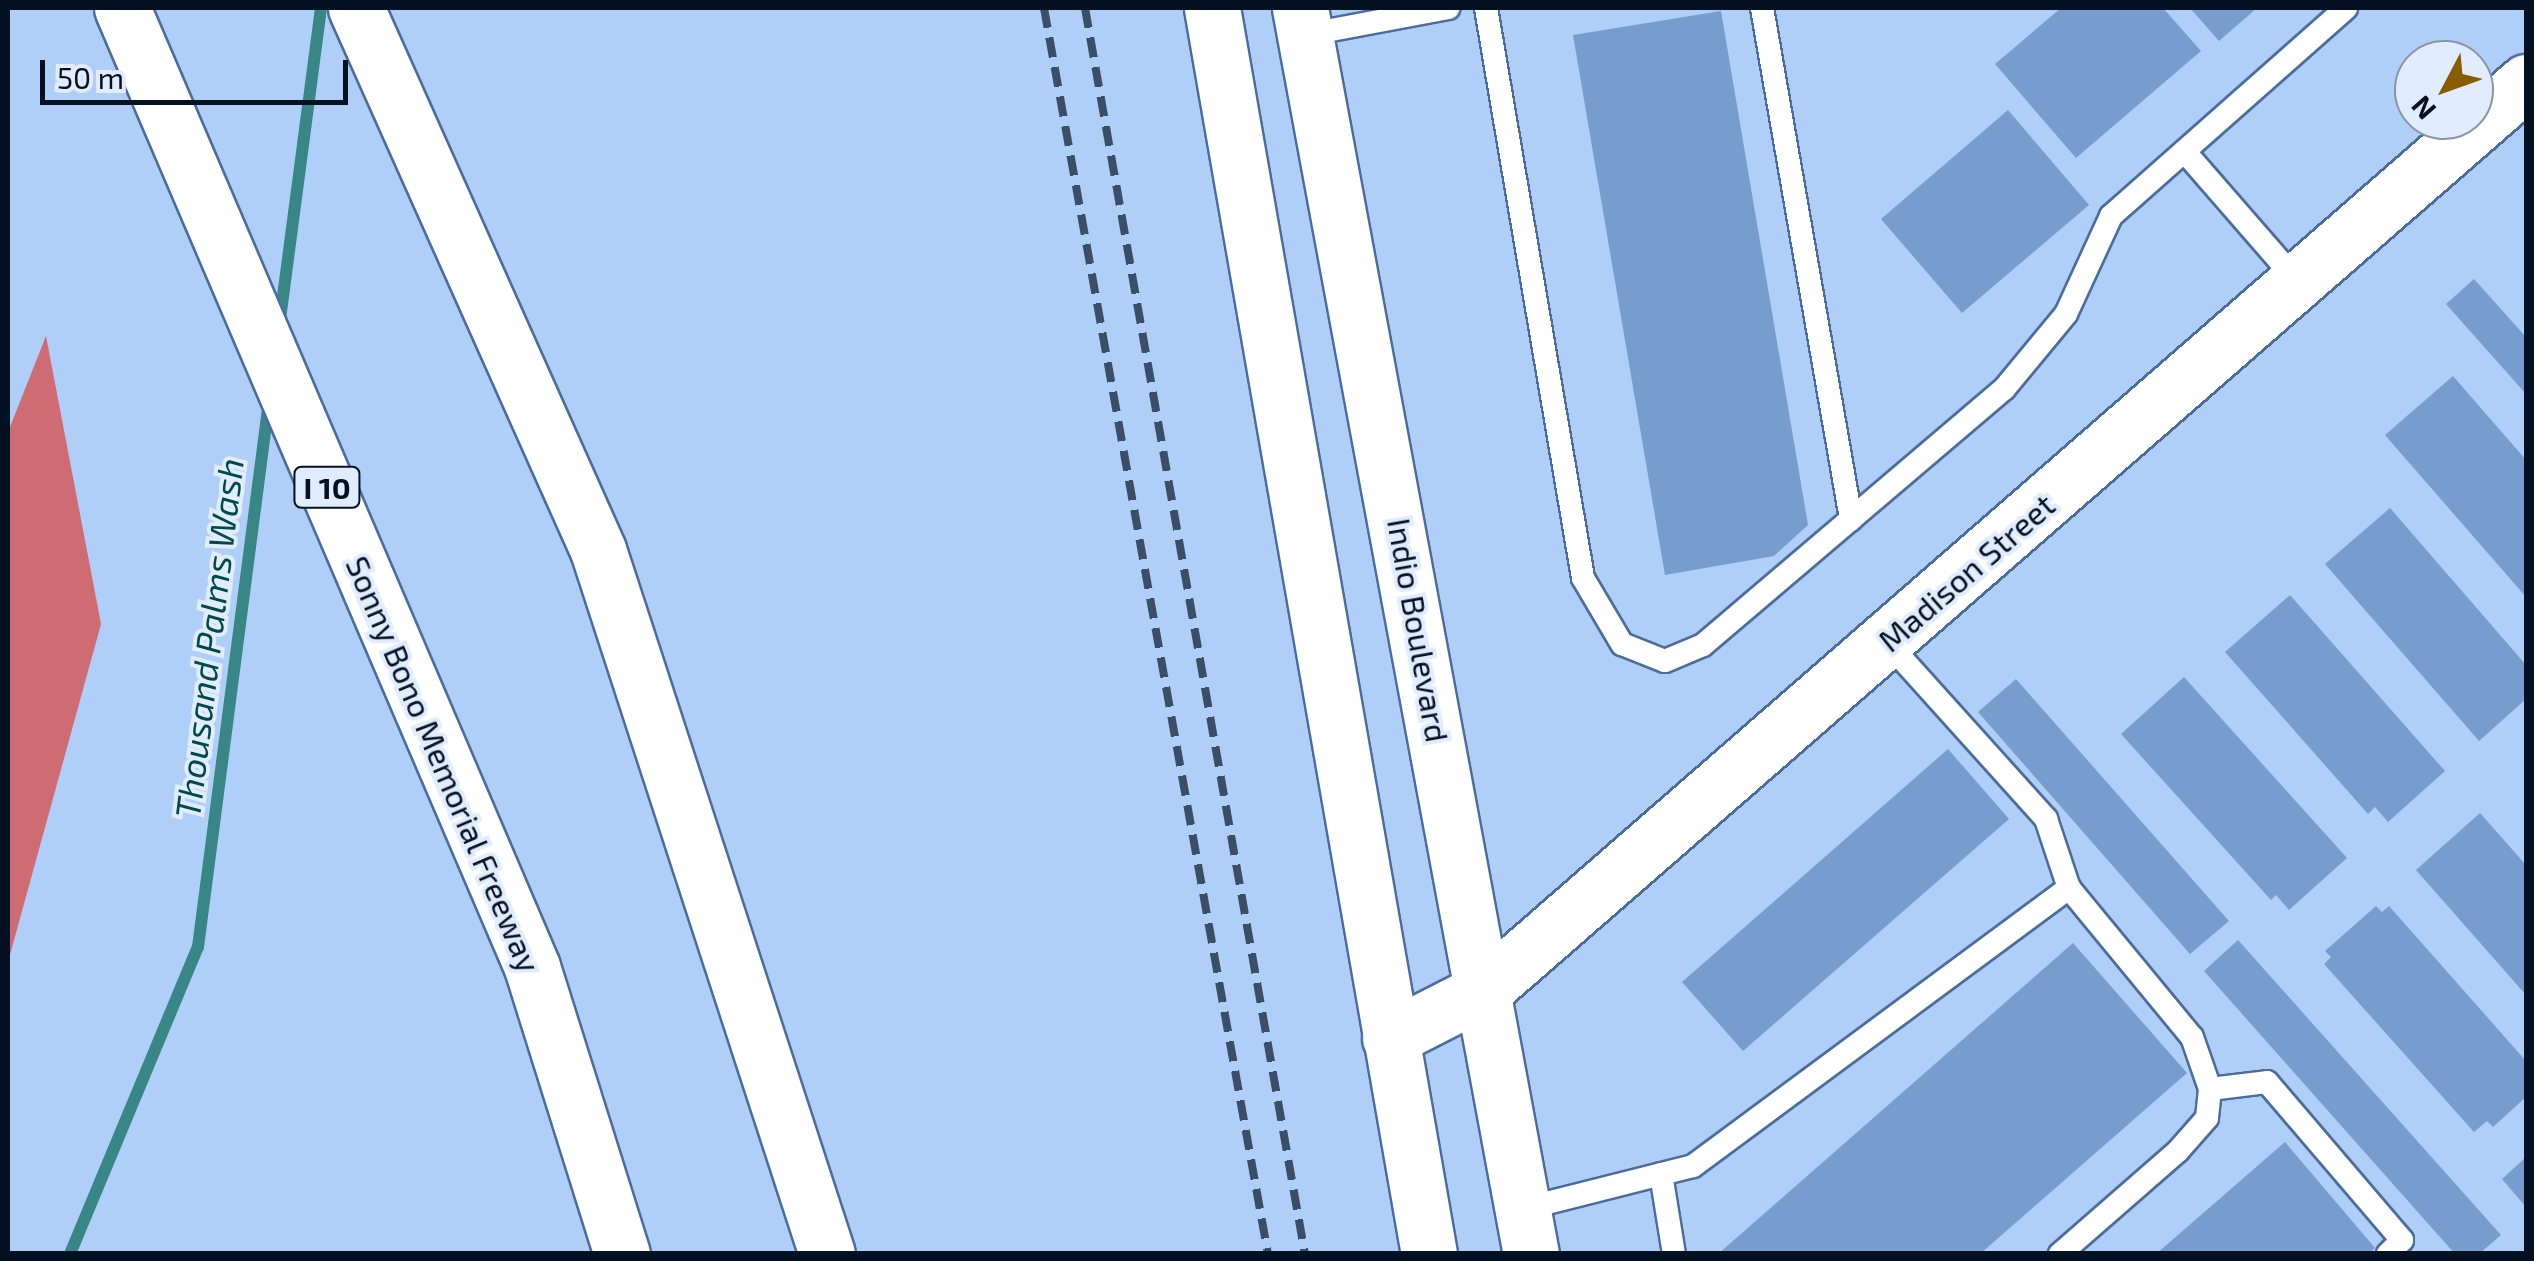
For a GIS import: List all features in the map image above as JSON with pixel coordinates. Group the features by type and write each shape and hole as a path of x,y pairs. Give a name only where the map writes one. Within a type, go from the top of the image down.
{"main road":[{"name":"Sonny Bono Memorial Freeway","path":"122,8 532,966 622,1254"},
{"path":"356,8 598,550 827,1254"},
{"path":"1212,8 1430,1254"},
{"name":"Indio Boulevard","path":"1303,21 1527,1231"},
{"name":"Madison Street","path":"1390,1038 1484,990 2526,82"}],"lane":[{"path":"1303,21 1448,8"},
{"path":"1486,8 1583,578 1607,628 1642,657 1685,658 2004,389 2051,338 2111,216 2346,8"},
{"path":"1762,8 1851,519"},
{"path":"2185,152 2298,282"},
{"path":"1886,641 2046,819 2070,888 2192,1038 2210,1090 2206,1118 2178,1151 2060,1254"},
{"path":"1527,1231 1661,1174 1693,1166 2070,888"},
{"path":"2210,1090 2267,1082 2402,1240 2388,1254"},
{"path":"1661,1174 1674,1254"}],"shaded area":[{"path":"46,336 101,624 8,962 8,432"}],"building":[{"path":"2061,8 2163,8 2201,51 2076,158 1995,64"},
{"path":"2190,8 2257,8 2219,41"},
{"path":"1721,11 1808,525 1774,556 1665,575 1573,35"},
{"path":"2008,110 2089,205 1962,313 1881,219"},
{"path":"2474,279 2526,337 2526,394 2446,304"},
{"path":"2453,376 2526,460 2526,597 2385,435"},
{"path":"2390,508 2526,665 2526,699 2479,741 2325,564"},
{"path":"2290,595 2445,771 2388,822 2375,807 2368,814 2225,652"},
{"path":"2184,677 2347,858 2289,910 2276,895 2271,900 2121,734"},
{"path":"2016,679 2229,921 2190,954 1978,712"},
{"path":"1948,749 2009,819 1743,1051 1682,982"},
{"path":"2480,813 2526,865 2526,995 2416,870"},
{"path":"2376,906 2382,912 2389,906 2526,1061 2526,1097 2493,1127 2487,1121 2474,1132 2324,964 2331,957 2325,951"},
{"path":"2238,940 2501,1235 2479,1254 2455,1254 2204,971"},
{"path":"2073,943 2187,1073 1980,1254 1718,1254"},
{"path":"2285,1142 2375,1248 2368,1254 2156,1254"},
{"path":"2526,1157 2526,1207 2502,1179"}],"waterway":[{"name":"Thousand Palms Wash","path":"279,327 321,8"},
{"name":"Thousand Palms Wash","path":"70,1254 198,947 269,401"}],"railway":[{"path":"1044,8 1268,1254"},
{"path":"1085,8 1305,1254"}]}
